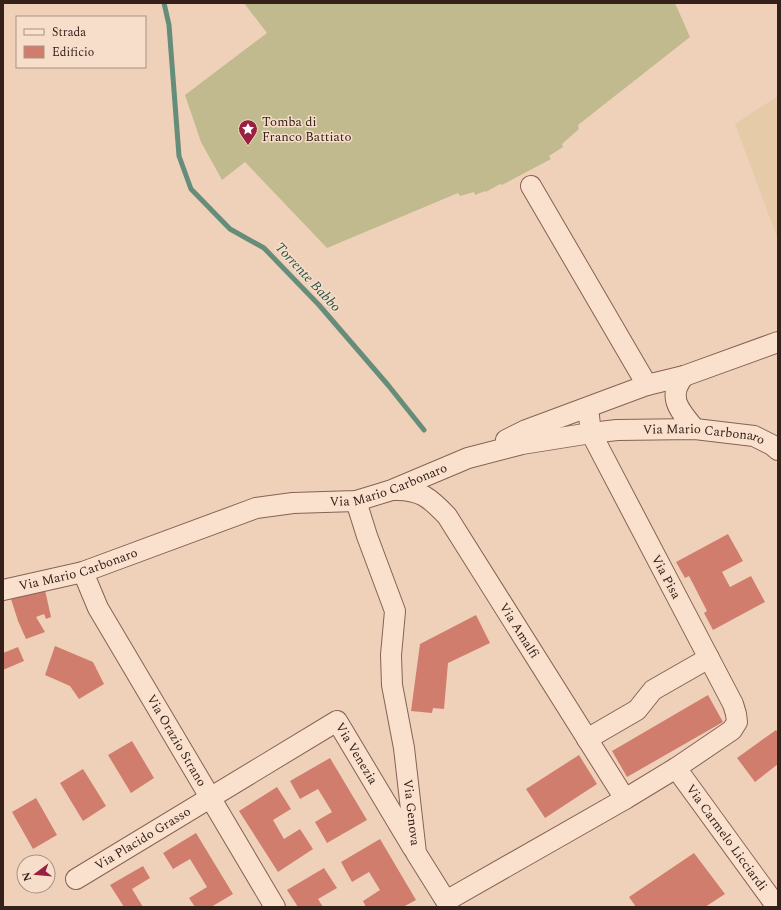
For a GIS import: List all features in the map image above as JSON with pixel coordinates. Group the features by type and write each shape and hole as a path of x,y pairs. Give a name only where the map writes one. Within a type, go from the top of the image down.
{"street":[{"path":"531,186 647,385"},
{"path":"468,458 526,430 647,385 684,376 778,342"},
{"path":"684,376 677,384 675,394 678,407 695,429"},
{"path":"588,408 591,433"},
{"name":"Via Mario Carbonaro","path":"3,590 83,572 256,508 293,503 356,501 392,490 468,458 522,444 617,430 695,429 754,436 772,445 778,450"},
{"name":"Via Pisa","path":"591,433 733,704 737,722"},
{"name":"Via Amalfi","path":"392,490 408,489 424,495 447,516 625,799"},
{"name":"Via Genova","path":"356,501 366,536 395,611 391,655 392,685 404,748 416,853 446,901 625,799 676,768 732,730 737,722"},
{"name":"Via Orazio Strano","path":"83,572 98,608 209,798 275,907"},
{"path":"586,739 637,710 652,690 708,658"},
{"name":"Via Venezia","path":"209,798 336,721 416,853"},
{"name":"Via Carmelo Licciardi","path":"676,768 777,907"},
{"name":"Via Placido Grasso","path":"76,878 209,798"}],"shaded area":[{"path":"244,3 675,3 690,37 578,125 579,129 562,144 563,147 549,156 551,159 486,192 485,191 475,195 474,192 460,196 458,193 327,248 245,162 222,180 201,142 185,95 267,33"},
{"path":"778,96 778,240 735,124"}],"building":[{"path":"728,534 743,561 722,572 730,587 751,576 765,602 713,630 704,613 707,611 689,576 685,578 676,562"},
{"path":"45,590 51,617 46,619 44,614 36,617 45,632 26,639 11,599"},
{"path":"476,615 490,643 448,663 444,709 433,708 432,713 411,711 420,644"},
{"path":"55,646 93,662 104,684 79,699 70,686 45,675"},
{"path":"18,647 24,661 3,670 3,653"},
{"path":"708,695 723,722 627,777 612,751"},
{"path":"776,730 778,732 778,764 755,782 737,758"},
{"path":"132,741 154,778 131,793 108,755"},
{"path":"579,755 597,784 545,818 526,789"},
{"path":"330,758 367,820 327,843 315,822 332,812 318,789 300,799 290,781"},
{"path":"83,769 106,806 83,821 60,783"},
{"path":"277,787 291,809 273,820 284,839 300,829 313,849 278,872 239,811"},
{"path":"36,798 57,835 33,849 12,812"},
{"path":"196,833 233,894 211,907 195,907 189,898 207,887 190,859 173,869 163,853"},
{"path":"380,839 416,900 403,907 366,907 363,901 380,890 369,872 352,882 341,862"},
{"path":"694,853 725,894 705,907 636,907 629,897"},
{"path":"143,866 150,878 132,889 143,907 124,907 110,885"},
{"path":"324,868 337,888 318,899 323,907 298,907 287,890"}],"waterway":[{"name":"Torrente Babbo","path":"164,3 169,25 179,156 191,189 230,229 264,248 319,305 388,385 424,430"}],"place":[{"name":"Tomba di Franco Battiato","path":"248,146"}]}
